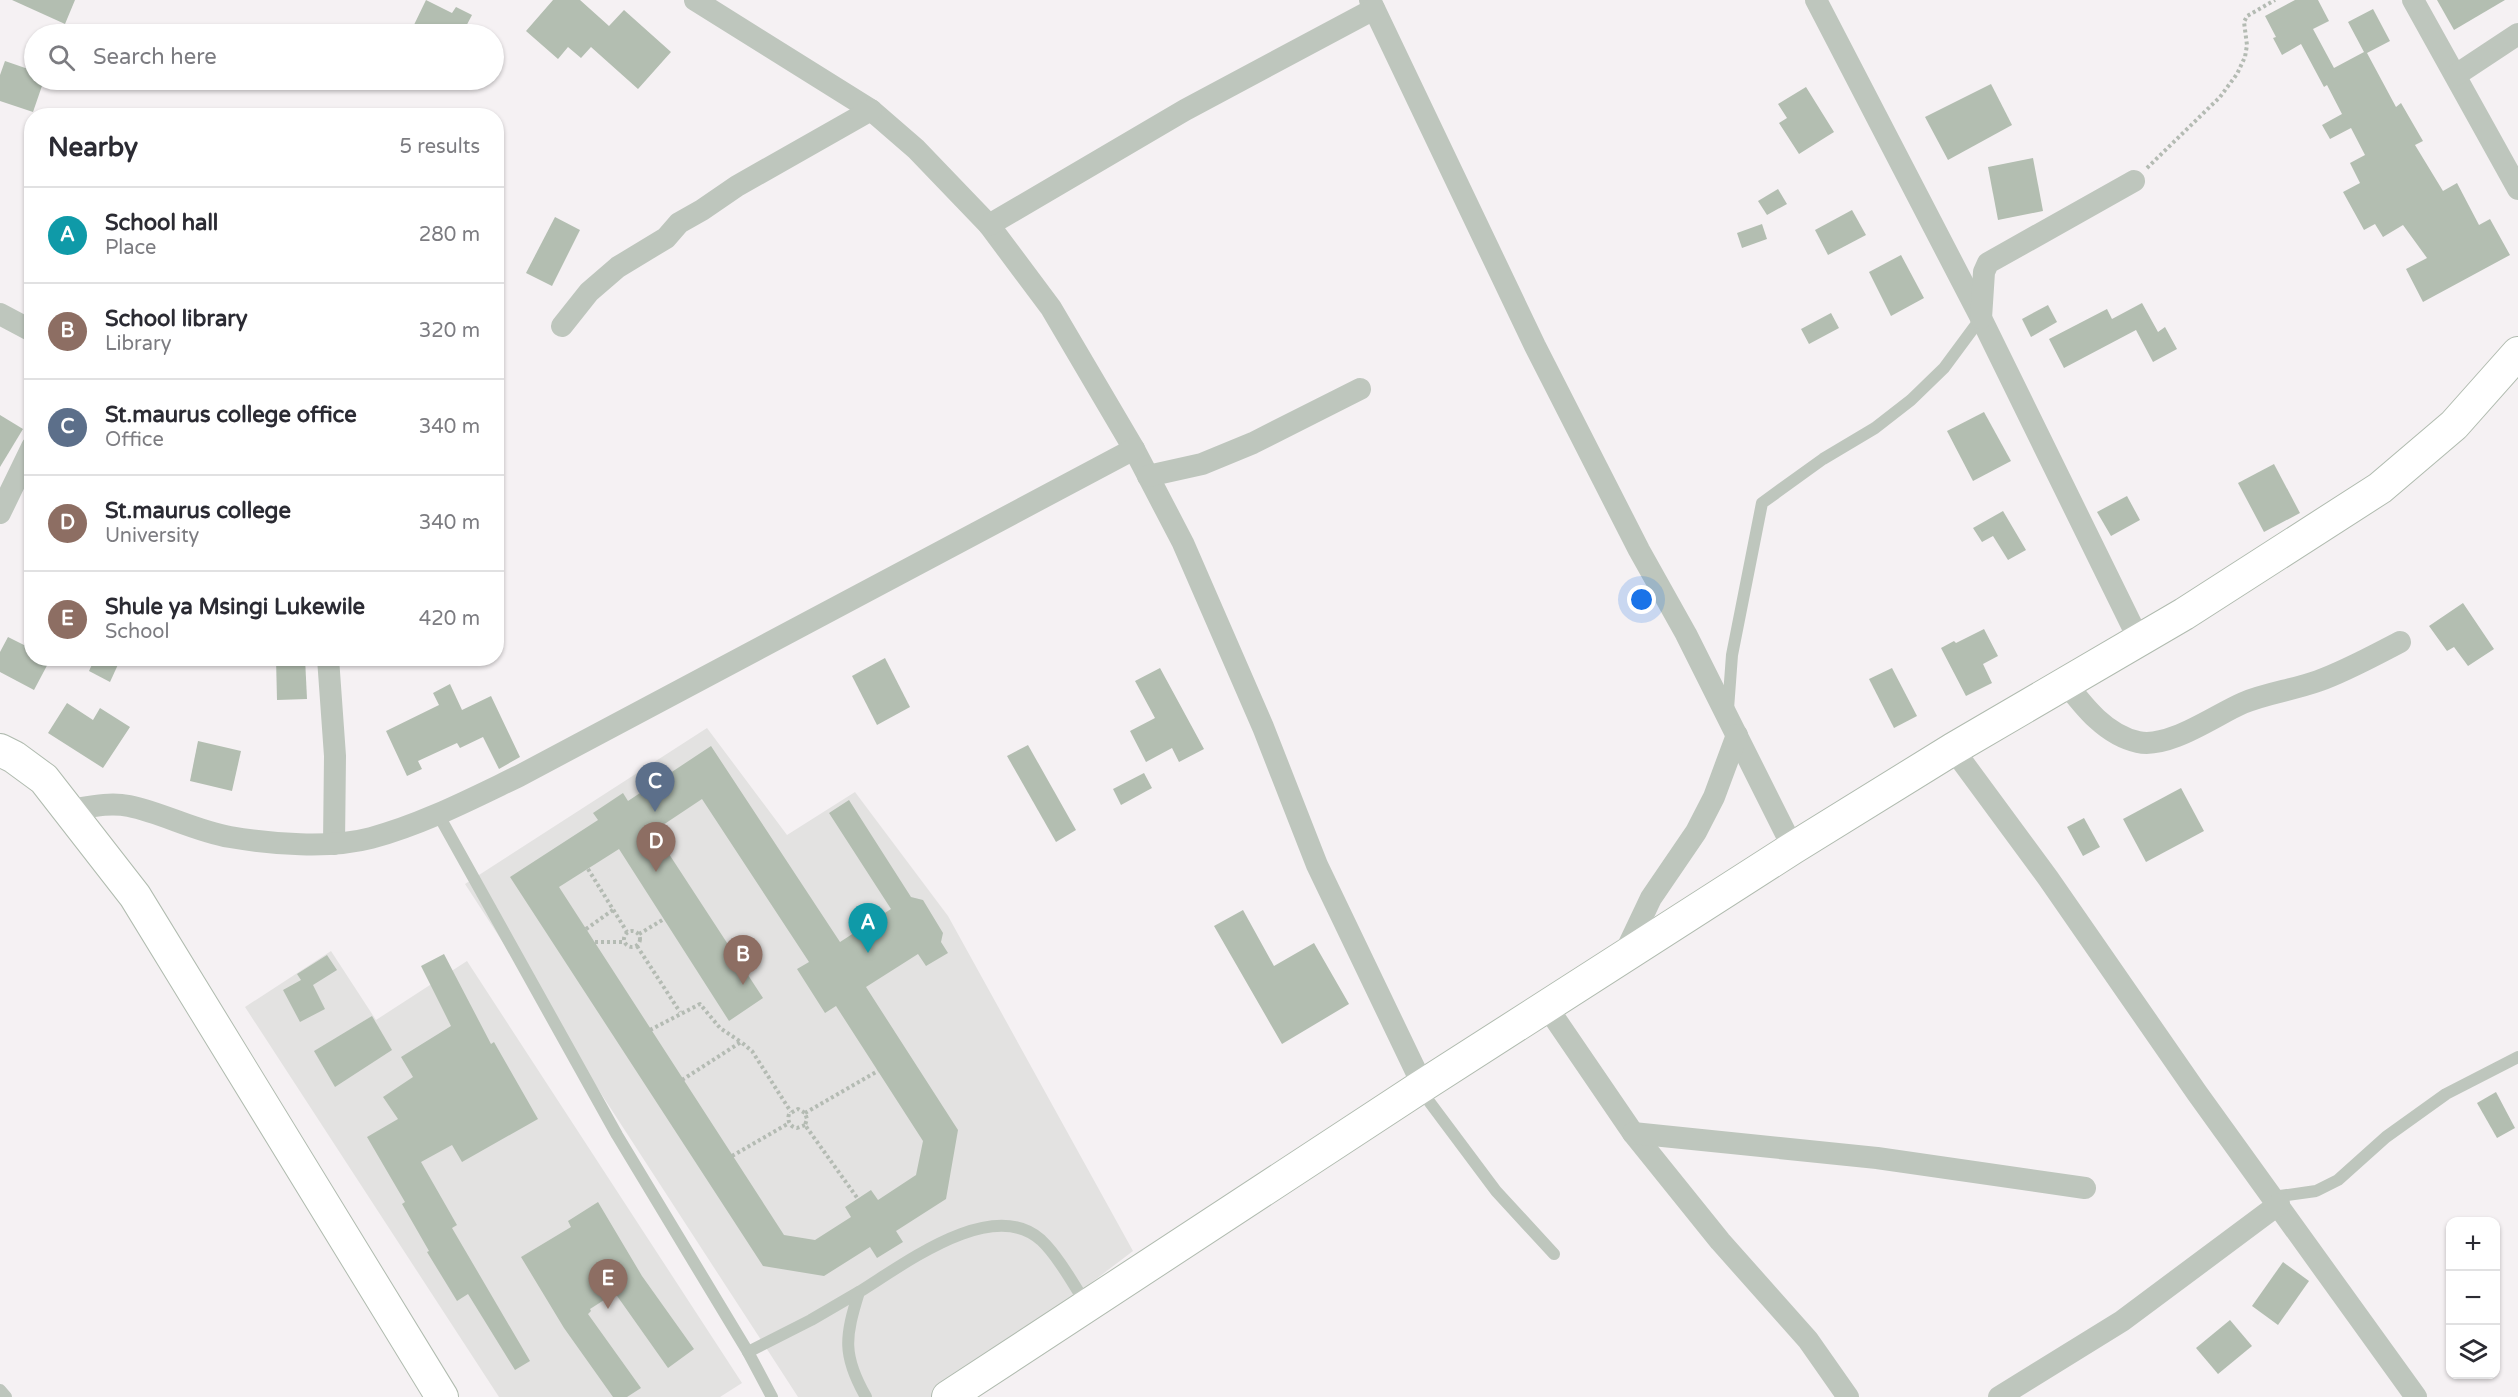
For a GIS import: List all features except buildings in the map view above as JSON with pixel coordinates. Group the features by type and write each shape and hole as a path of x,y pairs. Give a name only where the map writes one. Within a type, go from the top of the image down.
{"street":[{"path":"695,0 871,110 916,149 989,225 1051,308 1134,449 1183,543 1258,716 1317,865 1421,1087"},
{"path":"1815,0 1981,318 2139,640"},
{"path":"2414,0 2518,189"},
{"path":"989,225 1185,110 1372,5 1535,346 1793,848"},
{"path":"2456,75 2518,34"},
{"path":"562,326 589,292 618,267 666,238 680,223 737,186 871,110"},
{"path":"1981,318 1984,272 1988,263 2134,181"},
{"path":"0,314 24,328"},
{"path":"948,1397 1086,1304 1793,848 1953,749 2184,614 2380,488 2454,424 2518,353"},
{"path":"1148,476 1202,464 1227,454 1360,389"},
{"path":"70,810 105,805 129,806 229,837 334,844 370,838 438,814 519,776 1134,449"},
{"path":"0,513 24,464"},
{"path":"2065,682 2089,713 2115,732 2138,742 2161,742 2244,703 2316,682 2349,669 2400,642"},
{"path":"329,666 335,756 334,844"},
{"path":"1623,957 1651,898 1696,832 1714,797 1732,726"},
{"path":"1953,749 2048,878 2197,1093 2276,1200 2415,1397"},
{"path":"0,750 44,779 135,896 442,1397"},
{"path":"1546,1007 1633,1132 1720,1241 1808,1340 1848,1397"},
{"path":"1633,1132 1877,1158 2085,1188"},
{"path":"2000,1397 2122,1321 2276,1200"}],"lane":[{"path":"1732,726 1732,655 1762,504 1823,459 1875,428 1911,400 1944,368 1981,318"},
{"path":"438,814 618,1135 748,1352 772,1397"},
{"path":"2276,1200 2316,1191 2338,1180 2386,1137 2446,1094 2518,1058"},
{"path":"1421,1087 1496,1191 1554,1254"},
{"path":"748,1352 811,1320 941,1243 973,1230 997,1226 1024,1228 1042,1241 1086,1304"},
{"path":"860,1292 850,1325 848,1359 866,1397"},
{"path":"0,1390 6,1397"}],"path":[{"path":"2134,181 2220,97 2237,74 2245,57 2247,45 2244,22 2247,16 2276,0"},
{"path":"588,869 627,932"},
{"path":"586,928 614,910"},
{"path":"639,934 664,919"},
{"path":"634,930 639,934 640,942 637,946 629,946 625,942 624,935 627,932 634,930"},
{"path":"595,942 625,942"},
{"path":"637,946 680,1012"},
{"path":"650,1029 700,1004 720,1028 752,1051 790,1112 789,1123"},
{"path":"682,1080 741,1042"},
{"path":"805,1113 878,1071"},
{"path":"790,1112 798,1109 805,1113 807,1119 805,1125"},
{"path":"789,1123 797,1128 805,1125"},
{"path":"732,1156 789,1123"},
{"path":"805,1125 858,1199"}],"shaded area":[{"path":"707,728 787,835 855,792 948,916 1133,1251 941,1397 798,1397 465,884"},
{"path":"331,951 376,1020 467,961 742,1383 720,1397 499,1397 245,1007"}],"place":[{"name":"St.maurus college office","path":"655,812"},
{"name":"St.maurus college","path":"656,872"},
{"name":"School hall","path":"868,953"},
{"name":"School library","path":"743,985"},
{"name":"Shule ya Msingi Lukewile","path":"608,1309"}]}
